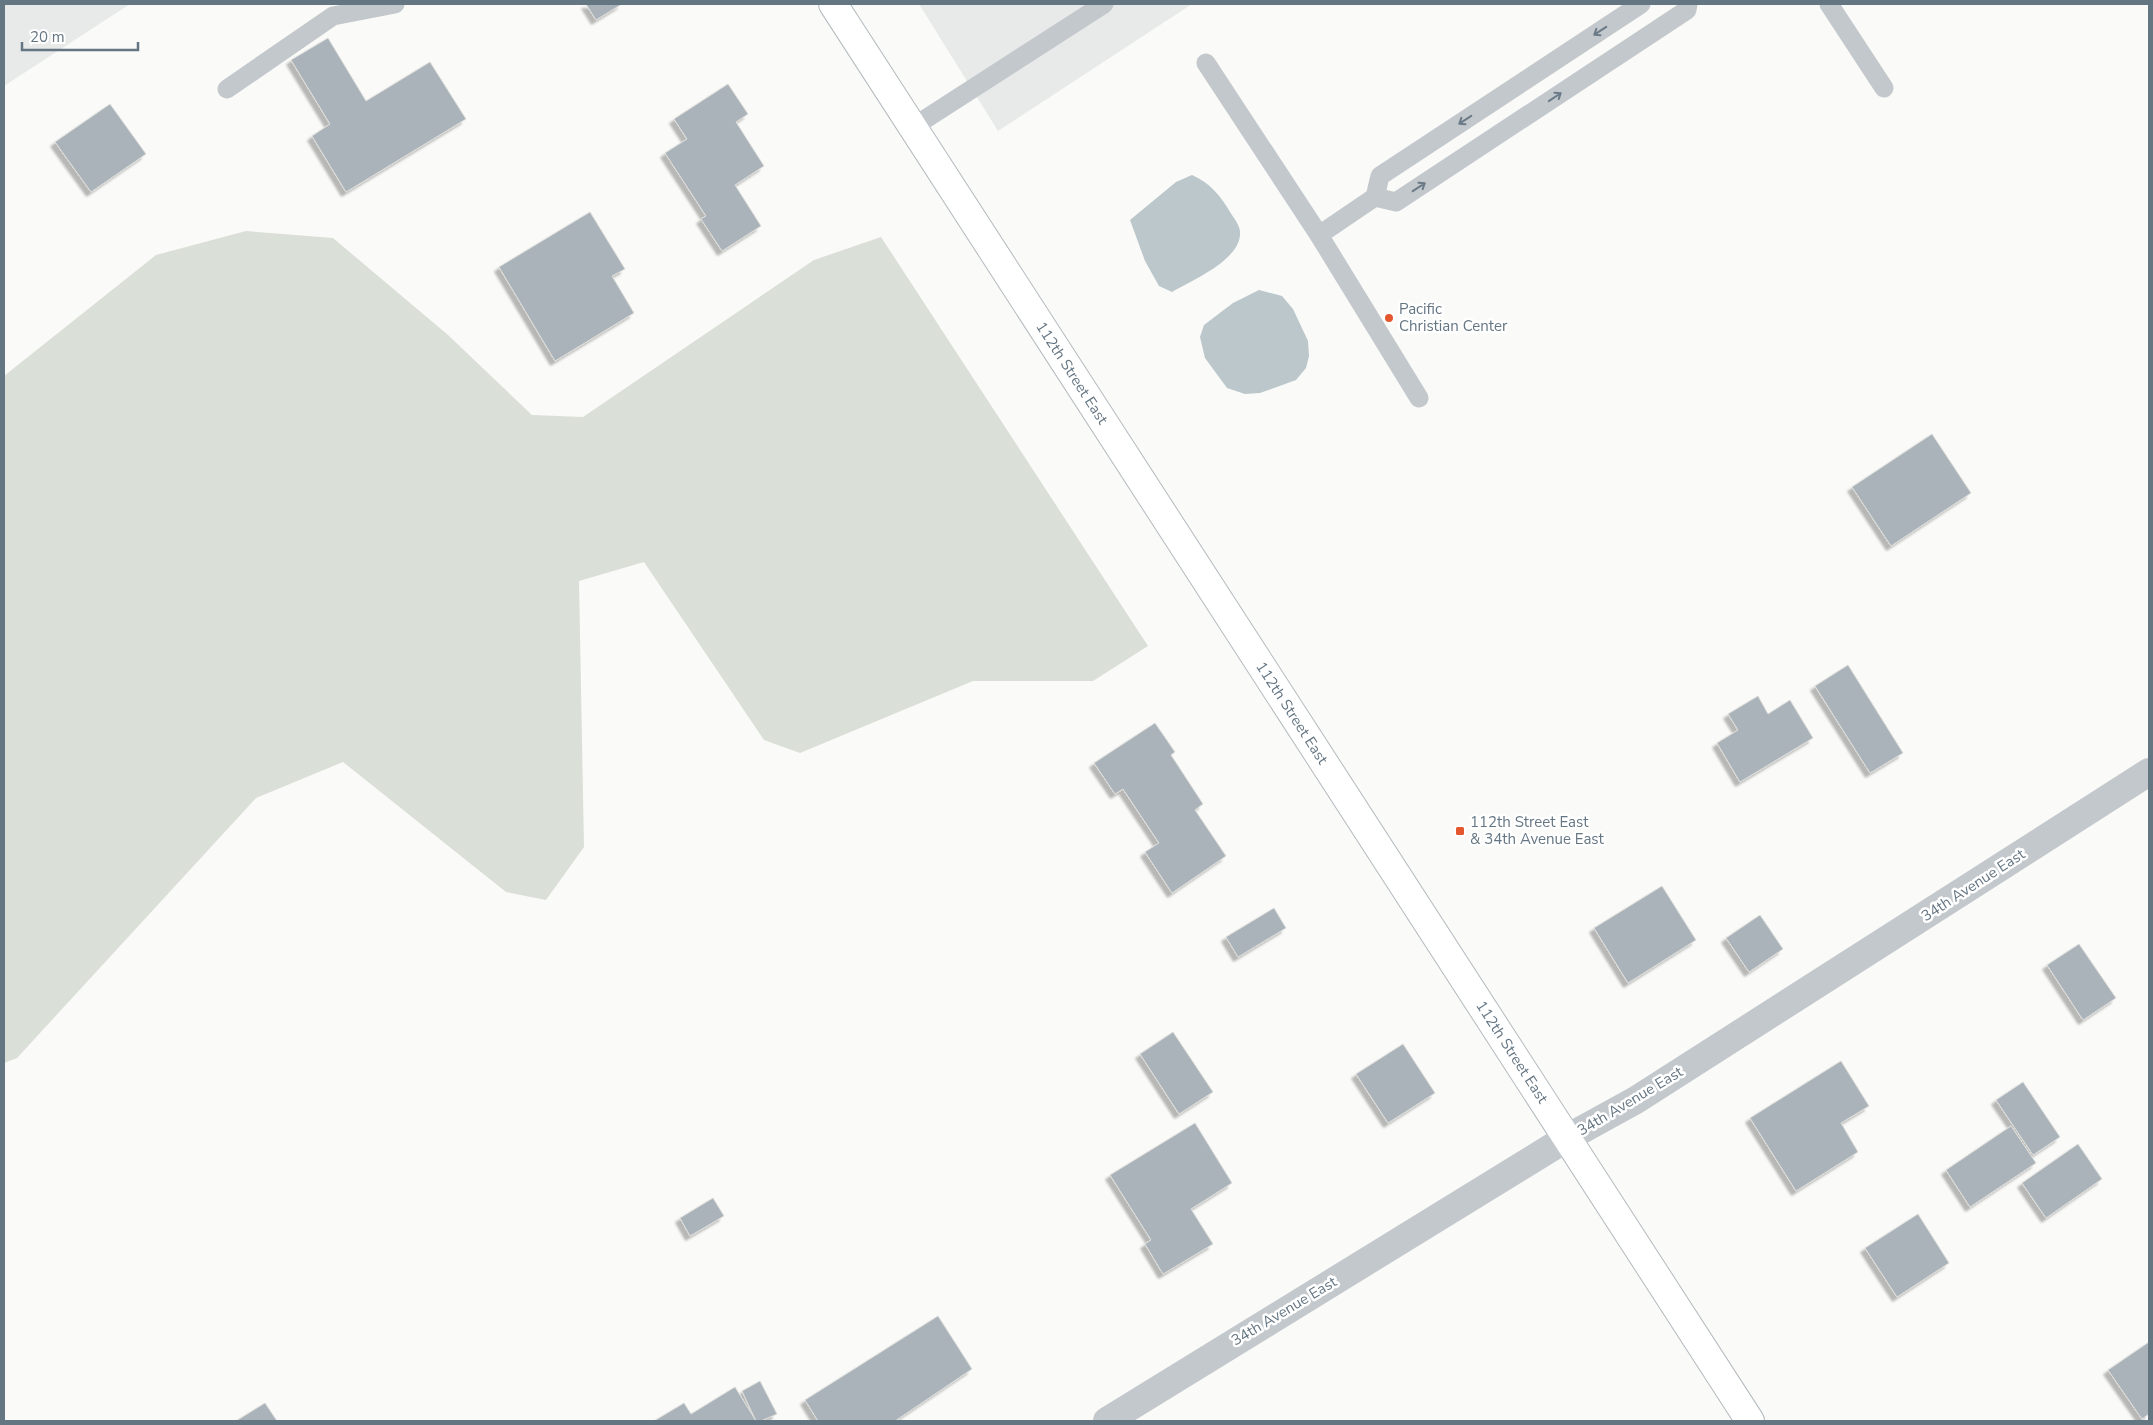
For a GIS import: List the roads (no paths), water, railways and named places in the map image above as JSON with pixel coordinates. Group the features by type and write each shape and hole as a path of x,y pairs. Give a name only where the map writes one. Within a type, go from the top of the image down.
{"main road":[{"name":"112th Street East","path":"833,4 1750,1421"}],"street":[{"name":"34th Avenue East","path":"1107,1421 1567,1138 1636,1100 2149,772"}],"lane":[{"path":"227,89 333,16 395,4"},
{"path":"913,127 1104,4"},
{"path":"1319,235 1375,198 1380,176 1641,4"},
{"path":"1375,198 1396,202 1687,10 1688,4"},
{"path":"1829,4 1884,88"},
{"path":"1206,63 1319,235 1419,398"}],"place":[{"name":"Pacific Christian Center","path":"1389,318"},
{"name":"112th Street East & 34th Avenue East","path":"1460,831"}]}
